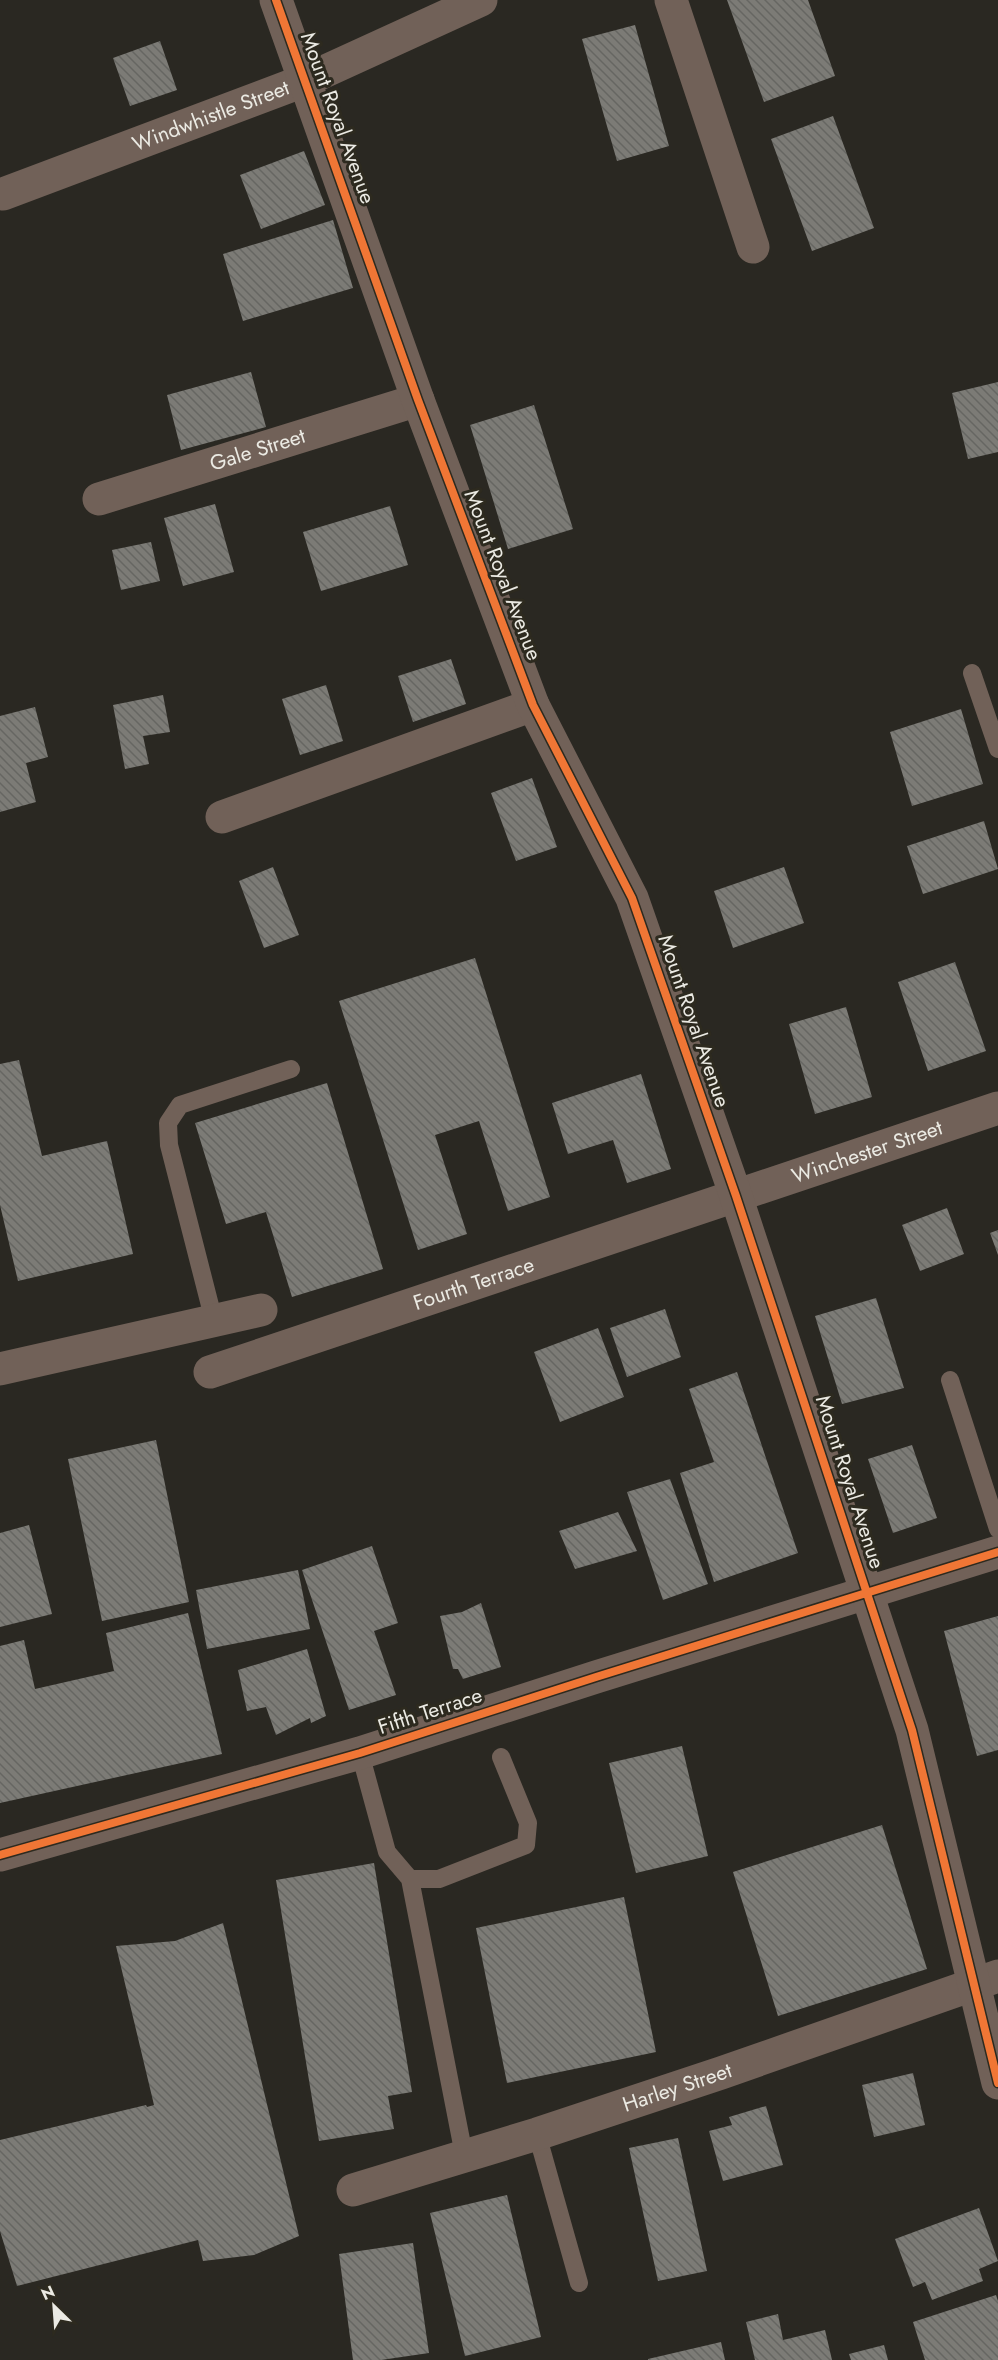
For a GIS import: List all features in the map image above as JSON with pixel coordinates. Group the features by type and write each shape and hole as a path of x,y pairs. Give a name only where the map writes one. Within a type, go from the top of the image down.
{"street":[{"name":"Mount Royal Avenue","path":"276,0 418,400 533,705 632,898 736,1196 912,1730 986,1980 998,2083"},
{"name":"Windwhistle Street","path":"3,194 306,80 481,0"},
{"path":"671,0 753,247"},
{"name":"Gale Street","path":"99,499 418,400"},
{"path":"222,817 533,705"},
{"name":"Winchester Street","path":"736,1196 998,1108"},
{"name":"Fourth Terrace","path":"210,1372 736,1196"},
{"path":"1,1366 261,1310"},
{"name":"Fifth Terrace","path":"0,1855 360,1753 998,1552"},
{"name":"Harley Street","path":"353,2190 537,2134 721,2073 986,1980"}],"lane":[{"path":"972,672 998,749"},
{"path":"214,1321 169,1145 168,1123 180,1105 291,1069"},
{"path":"950,1380 998,1529"},
{"path":"360,1753 387,1852 410,1879 464,2156"},
{"path":"410,1879 439,1879 526,1845 528,1823 501,1757"},
{"path":"537,2134 579,2283"}],"building":[{"path":"727,0 808,0 835,76 764,102"},
{"path":"635,25 669,146 617,161 582,39"},
{"path":"160,41 177,90 130,106 113,58"},
{"path":"833,116 874,228 812,251 771,139"},
{"path":"304,151 325,205 261,229 240,175"},
{"path":"333,220 353,288 243,321 223,254"},
{"path":"251,372 266,427 181,450 167,395"},
{"path":"998,382 998,452 968,459 952,393"},
{"path":"534,405 573,529 508,549 470,425"},
{"path":"215,504 234,572 183,586 164,518"},
{"path":"390,506 408,565 321,591 303,532"},
{"path":"151,542 160,581 121,590 112,550"},
{"path":"451,659 466,704 413,722 398,676"},
{"path":"326,685 343,741 300,755 282,699"},
{"path":"163,695 170,732 143,736 149,764 125,769 113,705"},
{"path":"35,707 48,757 26,763 36,802 0,812 0,716"},
{"path":"961,709 983,784 912,806 890,732"},
{"path":"532,778 557,847 516,861 491,793"},
{"path":"984,821 998,869 923,894 907,846"},
{"path":"273,867 299,935 264,948 239,881"},
{"path":"784,867 804,923 733,948 714,891"},
{"path":"475,958 550,1197 508,1211 479,1121 435,1135 467,1234 418,1250 339,1001"},
{"path":"955,962 986,1051 928,1071 898,982"},
{"path":"846,1007 872,1097 815,1114 789,1024"},
{"path":"19,1060 42,1156 107,1141 133,1254 18,1281 0,1205 0,1064"},
{"path":"641,1074 671,1169 627,1183 613,1140 568,1154 552,1103"},
{"path":"327,1083 383,1269 292,1297 266,1212 226,1224 195,1123"},
{"path":"947,1208 964,1254 920,1271 902,1225"},
{"path":"998,1230 998,1255 990,1233"},
{"path":"876,1298 904,1388 842,1404 815,1316"},
{"path":"665,1309 681,1357 627,1377 610,1328"},
{"path":"598,1328 624,1397 560,1422 534,1352"},
{"path":"737,1372 798,1553 714,1582 680,1473 714,1462 689,1389"},
{"path":"156,1440 189,1602 102,1621 68,1459"},
{"path":"912,1445 937,1518 893,1533 868,1459"},
{"path":"670,1479 708,1584 663,1600 627,1492"},
{"path":"618,1512 637,1551 575,1569 559,1531"},
{"path":"29,1525 52,1614 0,1627 0,1533"},
{"path":"372,1546 398,1623 374,1631 396,1695 349,1710 302,1570"},
{"path":"298,1570 310,1629 207,1649 196,1590"},
{"path":"481,1603 501,1667 463,1679 458,1669 453,1669 440,1616 462,1612"},
{"path":"188,1613 222,1754 0,1803 0,1646 24,1640 35,1689 114,1671 106,1633"},
{"path":"998,1616 998,1750 977,1756 944,1631"},
{"path":"307,1649 326,1716 311,1723 310,1718 276,1735 266,1707 247,1711 238,1670"},
{"path":"682,1746 708,1856 636,1873 609,1763"},
{"path":"882,1825 927,1969 778,2016 733,1872"},
{"path":"374,1863 412,2092 388,2096 394,2129 319,2141 276,1880"},
{"path":"624,1897 656,2052 507,2083 476,1928"},
{"path":"223,1923 299,2236 254,2255 203,2261 198,2240 17,2286 0,2231 0,2140 154,2105 116,1946 175,1941"},
{"path":"913,2073 925,2125 874,2137 862,2085"},
{"path":"766,2106 783,2165 723,2181 709,2131 732,2125 729,2117"},
{"path":"678,2138 707,2271 658,2281 629,2148"},
{"path":"507,2195 541,2337 465,2356 430,2213"},
{"path":"979,2208 998,2261 979,2269 983,2281 932,2300 925,2282 913,2287 895,2239"},
{"path":"413,2243 429,2353 381,2360 353,2360 339,2254"},
{"path":"996,2295 998,2301 998,2360 925,2360 913,2322"},
{"path":"778,2314 783,2340 825,2330 832,2360 755,2360 746,2322"},
{"path":"721,2342 725,2360 648,2360 648,2359"},
{"path":"884,2345 888,2360 851,2360 849,2354"}],"cycle path":[{"path":"276,0 418,400 533,705 632,898 736,1196 912,1730 998,2083"},
{"path":"0,1855 360,1753 998,1552"}]}
